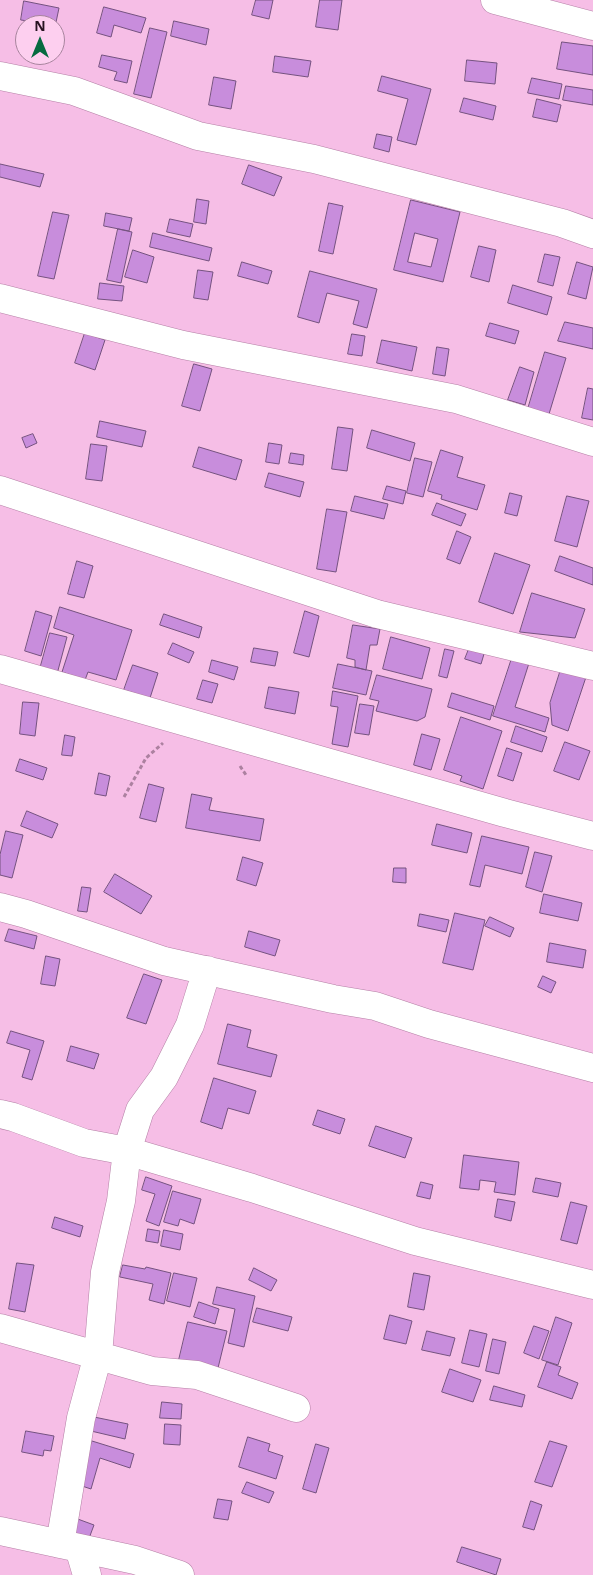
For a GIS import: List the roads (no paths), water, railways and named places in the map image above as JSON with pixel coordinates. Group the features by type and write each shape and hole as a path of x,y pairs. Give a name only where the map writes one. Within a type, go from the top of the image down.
{"street":[{"path":"495,0 593,26"},
{"path":"0,76 74,91 198,136 314,159 562,224 593,234"},
{"path":"0,298 183,346 456,399 593,442"},
{"path":"0,490 377,614 593,666"},
{"path":"0,669 505,813 593,836"},
{"path":"0,907 164,961 333,999 374,1006 429,1024 593,1068"},
{"path":"87,1575 70,1546 81,1418 98,1355 105,1272 121,1201 127,1151 140,1110 164,1077 190,1025 207,970"},
{"path":"0,1114 13,1117 84,1144 127,1151 252,1188 415,1241 593,1285"},
{"path":"0,1328 152,1371 197,1376 296,1408"},
{"path":"0,1531 70,1546 137,1568 180,1575"}]}
